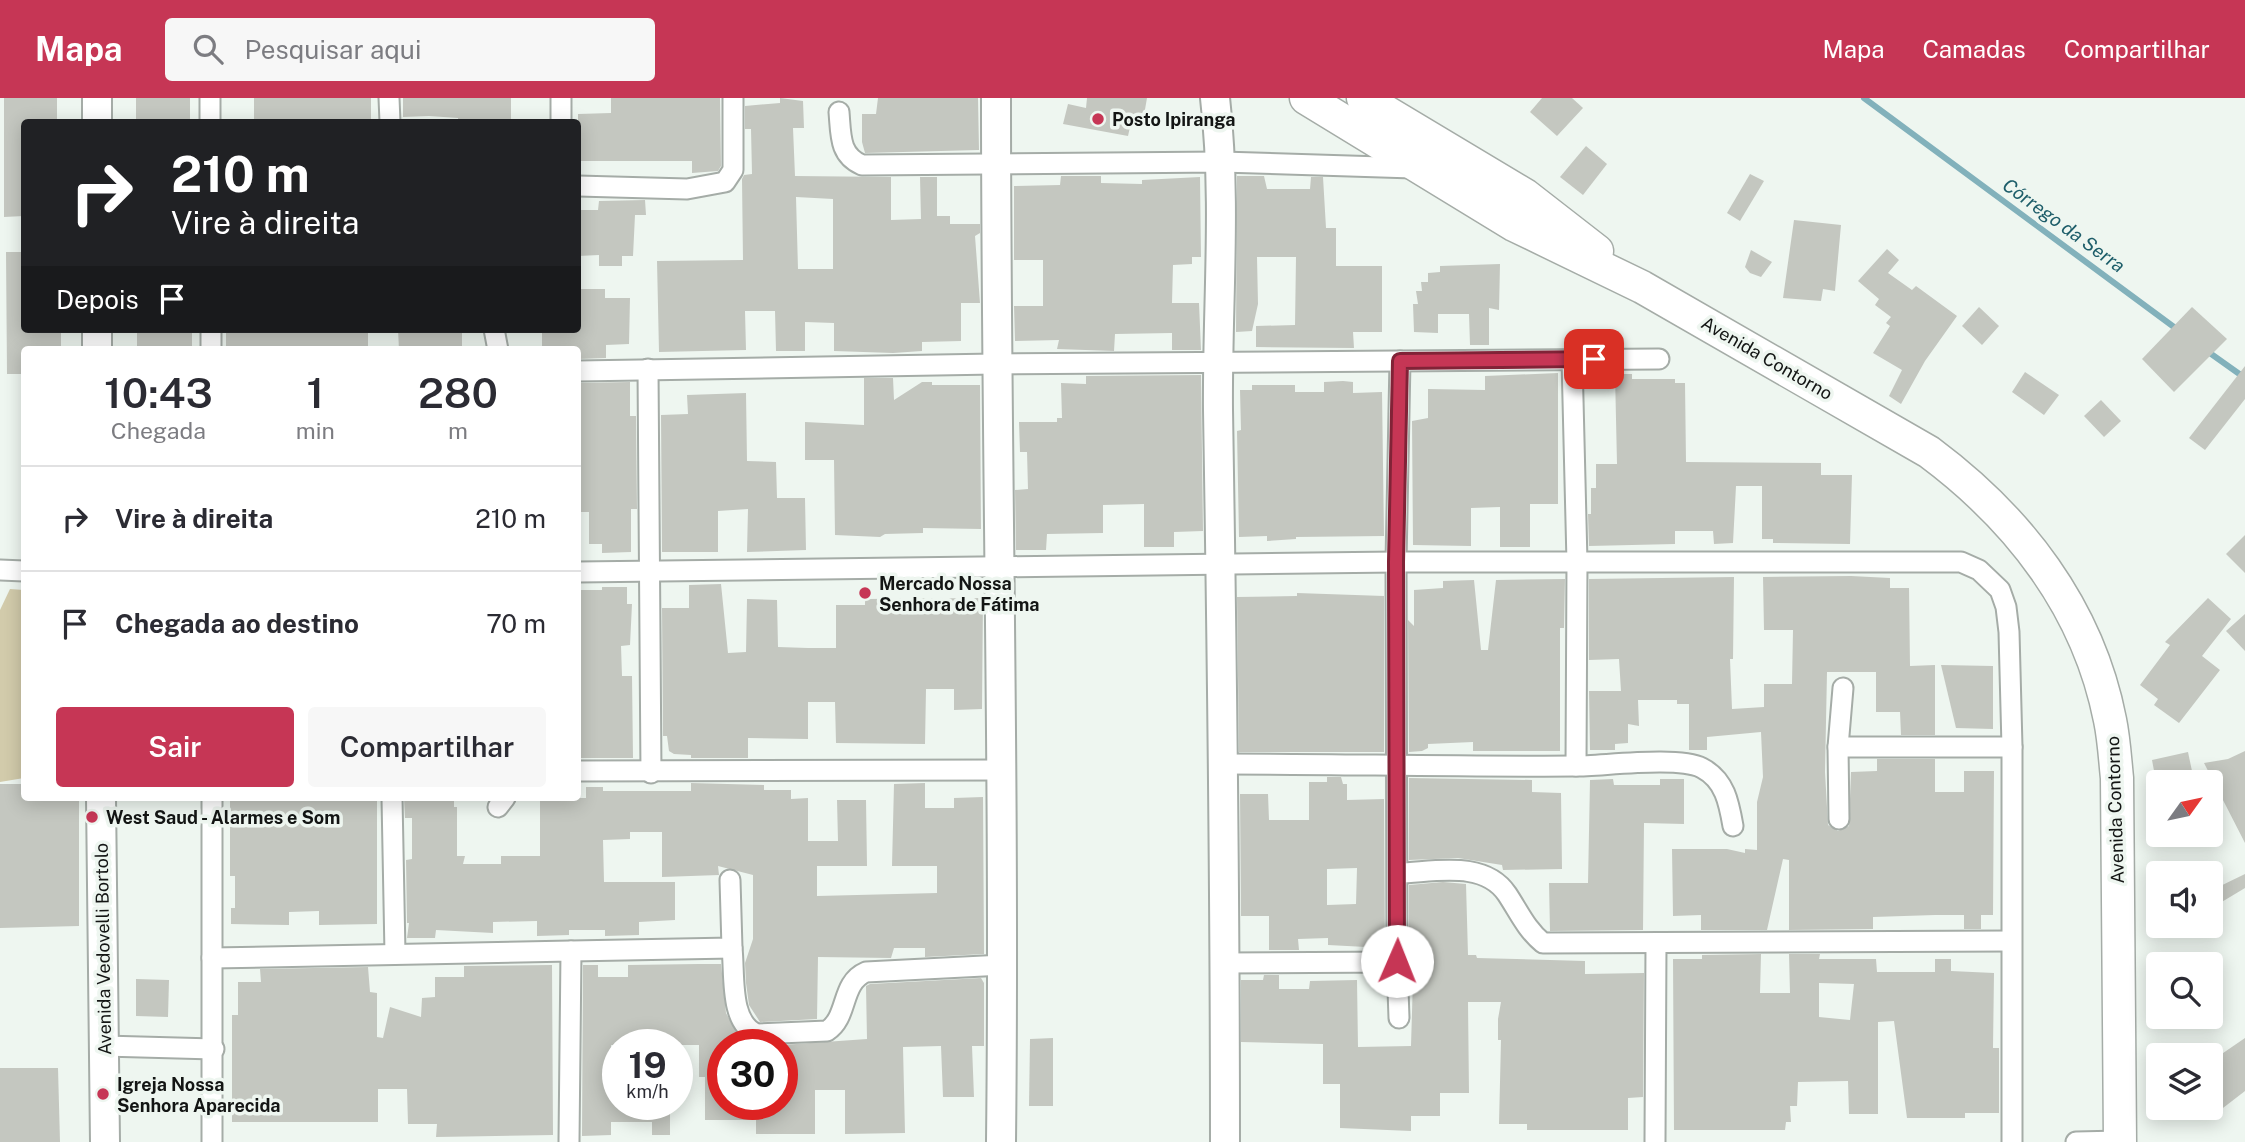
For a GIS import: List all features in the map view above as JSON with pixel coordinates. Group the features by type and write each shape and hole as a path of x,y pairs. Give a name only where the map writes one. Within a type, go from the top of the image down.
{"main road":[{"name":"Avenida Contorno","path":"1306,98 1514,225 1642,287 1929,452 1972,484 2034,551 2069,611 2096,667 2110,721 2117,778 2120,1141"},
{"name":"Avenida Contorno","path":"1363,98 1525,195 1642,287"}],"street":[{"path":"97,98 97,119"},
{"path":"210,98 210,119"},
{"path":"389,98 390,119"},
{"path":"561,98 561,119"},
{"path":"581,186 687,189 725,182 733,170 733,98"},
{"path":"996,98 995,364 1003,965 1001,1142"},
{"path":"1215,98 1222,162 1217,363 1225,764 1225,1142"},
{"path":"839,112 843,150 851,161 862,165 1222,162 1423,169"},
{"path":"1572,359 1577,562 1576,766"},
{"path":"581,371 995,364 1659,359"},
{"path":"1399,1018 1396,562 1400,361"},
{"path":"648,369 651,773"},
{"path":"581,572 1396,562 1961,562 1990,579 2000,590 2006,607 2012,747 2012,1142"},
{"path":"0,570 21,571"},
{"path":"1839,819 1838,747 1843,688"},
{"path":"1838,747 2012,747"},
{"path":"1225,764 1576,766 1672,763 1700,767 1727,793 1733,826"},
{"path":"581,771 1002,771"},
{"name":"Avenida Vedovelli Bortolo","path":"101,801 105,1142"},
{"path":"212,801 212,1142"},
{"path":"392,801 395,954"},
{"path":"1399,873 1474,871 1489,877 1507,894 1532,934 1543,943 2011,941"},
{"path":"730,880 732,948 739,1019 746,1030 757,1034 827,1031 839,1019 847,992 855,978 866,972 1003,965"},
{"path":"1655,1142 1656,944"},
{"path":"212,958 732,948"},
{"path":"569,1142 571,951"},
{"path":"1225,963 1397,961"},
{"path":"104,1046 214,1049"},
{"path":"2076,1142 2120,1141"}],"shaded area":[{"path":"10,589 21,590 21,778 0,782 0,610"}],"building":[{"path":"4,98 57,98 57,119 21,119 21,216 4,217"},
{"path":"136,98 190,98 190,119 136,119"},
{"path":"254,98 371,98 371,119 254,119"},
{"path":"403,98 511,98 511,119 403,117"},
{"path":"611,98 720,98 721,166 718,171 692,173 692,161 581,161 581,119 578,119 578,114 611,113"},
{"path":"780,98 803,101 804,128 793,128 795,176 891,177 891,220 921,219 920,177 937,177 937,216 950,216 950,224 980,224 980,233 975,236 980,303 961,303 961,341 922,342 922,351 834,351 834,323 805,322 805,351 776,351 775,311 745,311 746,350 659,352 657,261 743,260 742,179 744,175 752,174 751,129 745,129 745,106 780,103","holes":["796,197 833,199 833,269 798,269"]},
{"path":"878,98 978,98 979,150 865,153 862,142 862,114 876,114"},
{"name":"Posto Ipiranga","path":"1087,98 1147,98 1143,121 1132,118 1128,136 1063,124 1068,104 1086,108"},
{"path":"1542,98 1572,98 1583,108 1557,136 1530,112"},
{"path":"1586,146 1607,164 1583,195 1560,177"},
{"path":"1750,174 1764,181 1740,221 1727,213"},
{"path":"1061,176 1101,176 1101,183 1142,184 1142,180 1200,177 1201,257 1192,257 1192,264 1173,265 1172,303 1199,303 1201,350 1172,350 1172,333 1115,334 1114,351 1057,349 1059,340 1015,341 1014,306 1043,306 1043,260 1014,260 1014,186 1060,185"},
{"path":"1237,176 1264,176 1267,189 1310,189 1311,177 1323,177 1326,228 1336,228 1336,266 1382,266 1382,332 1353,332 1354,348 1256,347 1256,326 1295,325 1296,257 1257,257 1258,304 1252,331 1236,332"},
{"path":"645,200 646,215 635,215 633,256 622,256 622,266 599,266 599,255 581,256 581,210 598,210 599,201"},
{"path":"1794,220 1841,225 1835,291 1823,289 1821,301 1783,298"},
{"path":"1887,249 1899,260 1888,273 1912,290 1916,286 1957,316 1925,361 1901,404 1889,396 1902,370 1873,353 1890,326 1886,323 1891,317 1875,305 1879,299 1858,281"},
{"path":"1751,250 1772,262 1761,277 1750,273 1745,267"},
{"path":"6,252 21,252 21,333 61,333 61,346 21,346 21,374 7,374"},
{"path":"1500,264 1499,310 1489,308 1489,345 1470,345 1469,314 1438,314 1438,333 1414,332 1413,304 1418,304 1416,291 1422,291 1421,282 1428,282 1428,273 1440,272 1440,266"},
{"path":"581,289 605,289 605,298 630,298 629,344 606,345 606,358 581,359 581,346 542,346 542,333 581,333"},
{"path":"1979,307 1999,326 1982,345 1962,326"},
{"path":"2192,307 2227,339 2174,392 2142,359"},
{"path":"137,333 192,333 192,346 137,346"},
{"path":"226,333 368,333 368,346 226,346"},
{"path":"398,333 462,333 462,346 399,346"},
{"path":"2245,366 2245,399 2205,450 2189,438"},
{"path":"2025,372 2059,395 2044,415 2012,392"},
{"path":"1558,373 1558,504 1530,504 1530,547 1500,547 1500,507 1471,508 1471,546 1413,545 1412,421 1428,418 1428,389 1485,390 1485,376"},
{"path":"1615,374 1632,374 1632,379 1675,379 1675,383 1685,383 1686,462 1821,463 1821,475 1852,475 1850,544 1773,543 1773,539 1762,539 1762,486 1736,486 1733,543 1714,544 1713,531 1675,531 1675,544 1589,546 1588,514 1591,514 1591,488 1596,488 1596,464 1617,464"},
{"path":"1201,375 1203,531 1174,532 1174,547 1144,547 1144,504 1103,505 1103,533 1047,534 1046,550 1016,550 1015,490 1028,489 1027,452 1020,452 1019,422 1057,422 1057,418 1062,418 1061,383 1086,384 1086,376"},
{"path":"864,378 893,378 894,400 922,382 932,382 932,385 980,385 981,529 923,528 923,533 885,534 880,537 835,535 834,460 805,460 805,422 864,425"},
{"path":"630,382 630,416 636,416 637,509 631,509 631,552 602,553 602,544 589,544 589,512 581,512 581,383"},
{"path":"1324,382 1353,382 1353,393 1382,392 1384,536 1296,537 1267,541 1267,536 1239,537 1237,431 1241,430 1240,390 1252,390 1252,385 1295,385 1295,392 1324,392"},
{"path":"746,393 747,461 776,462 777,498 805,498 806,550 747,552 748,509 718,511 718,552 662,552 661,415 688,414 687,395"},
{"path":"2101,400 2121,421 2104,437 2084,416"},
{"path":"2245,535 2245,573 2226,554"},
{"path":"1734,577 1733,659 1730,659 1732,709 1764,707 1764,684 1792,684 1793,630 1764,630 1763,577 1890,578 1890,588 1909,588 1910,666 1935,665 1935,735 1901,735 1900,712 1876,712 1876,672 1827,672 1825,772 1828,825 1838,831 1849,826 1851,772 1877,771 1877,759 1935,759 1935,792 1964,792 1964,771 1994,771 1993,915 1981,915 1981,929 1964,929 1964,915 1935,915 1873,917 1873,929 1789,930 1789,860 1783,859 1767,930 1701,930 1701,915 1673,916 1672,849 1727,849 1745,853 1745,849 1757,850 1757,802 1763,777 1761,732 1707,737 1707,750 1689,750 1689,704 1677,704 1677,700 1638,700 1639,726 1628,724 1628,743 1615,744 1615,750 1590,750 1589,691 1621,691 1619,659 1589,660 1589,579"},
{"path":"1565,579 1564,628 1560,628 1560,751 1473,751 1473,742 1428,744 1428,748 1422,751 1409,752 1408,620 1414,626 1414,590 1443,588 1443,581 1474,580 1481,650 1488,650 1496,580"},
{"path":"721,584 728,653 746,652 747,599 777,600 778,647 836,648 836,605 865,605 865,599 983,598 982,709 954,710 954,689 926,689 925,744 836,743 835,702 808,702 808,739 748,738 748,758 691,758 691,755 674,754 669,751 667,736 663,736 662,608 689,608 689,585"},
{"path":"602,587 627,587 627,604 632,604 630,645 621,646 622,676 632,676 633,758 581,758 581,590 602,590"},
{"path":"1297,593 1384,596 1384,752 1239,752 1237,597 1297,596"},
{"path":"2208,598 2231,619 2202,656 2220,670 2179,723 2154,705 2158,699 2140,685 2170,645 2165,642"},
{"path":"2245,614 2245,651 2226,631"},
{"path":"1941,665 1993,666 1993,729 1956,728"},
{"path":"2245,751 2245,843 2223,800 2223,770 2208,770 2204,763 2228,759"},
{"path":"2188,752 2192,770 2154,770 2152,760"},
{"path":"1327,777 1341,777 1343,784 1347,784 1347,800 1384,799 1385,948 1328,945 1328,938 1298,939 1299,950 1269,950 1269,916 1241,916 1240,794 1268,794 1269,820 1309,820 1309,782 1327,782","holes":["1357,868 1356,904 1327,905 1327,869"]},
{"path":"1409,778 1532,780 1532,792 1561,793 1562,869 1503,870 1502,865 1458,858 1409,860"},
{"path":"1613,779 1614,785 1660,785 1660,779 1684,779 1684,824 1644,823 1643,930 1550,931 1549,883 1588,883 1590,780"},
{"path":"691,783 764,785 764,790 791,790 791,799 808,798 808,841 838,841 837,800 866,800 867,866 817,866 817,896 937,893 937,866 892,866 894,784 925,783 925,808 954,808 954,798 983,797 984,954 925,957 925,948 894,948 891,958 818,957 817,1019 760,1022 749,1005 745,963 753,939 753,875 718,866 719,875 662,877 662,832 630,832 630,839 603,840 604,882 675,882 675,920 639,922 639,935 605,936 605,930 569,930 569,935 537,936 537,921 493,922 493,933 436,930 435,938 407,938 409,923 406,860 412,859 412,818 405,818 404,801 454,801 454,807 457,807 457,856 465,856 463,864 501,864 501,856 540,856 540,801 581,801 581,798 586,798 586,787 603,787 603,791 691,791"},
{"path":"0,784 21,784 21,801 79,801 79,926 0,928"},
{"path":"230,801 377,801 377,924 319,925 319,911 289,912 289,925 231,924 231,908 235,908 235,876 230,876"},
{"path":"2245,874 2245,888 2223,901 2223,885"},
{"path":"1443,882 1466,884 1468,955 1476,955 1477,958 1585,961 1585,974 1644,973 1643,1097 1628,1098 1628,1130 1527,1130 1527,1124 1499,1124 1501,1040 1498,1040 1498,1019 1501,1002 1468,1002 1469,1093 1440,1093 1440,1116 1411,1116 1411,1131 1340,1128 1340,1084 1323,1084 1323,1044 1241,1042 1241,980 1263,980 1264,975 1279,975 1279,989 1309,989 1310,981 1357,980 1358,1047 1411,1046 1413,952 1409,952 1409,885"},
{"path":"1761,954 1760,993 1790,993 1789,954 1820,954 1819,959 1876,959 1877,972 1935,972 1935,959 1951,959 1951,971 1994,973 1993,1048 1999,1048 1999,1113 1965,1113 1965,1118 1907,1118 1894,1021 1878,1022 1878,1114 1849,1114 1848,1081 1798,1082 1797,1106 1790,1106 1791,1122 1786,1122 1785,1130 1674,1130 1673,959 1702,959 1702,955","holes":["1819,983 1854,984 1850,1020 1819,1017"]},
{"path":"721,964 726,1013 735,1029 707,1029 705,1120 705,1077 699,1077 699,1045 693,1045 693,1029 602,1029 602,1120 670,1120 670,1135 652,1135 652,1122 611,1122 611,1135 582,1136 583,965 598,965 598,977 628,977 628,965"},
{"path":"552,965 553,1135 436,1137 437,1124 408,1124 407,1089 378,1089 378,1122 232,1122 232,1015 238,1015 238,982 261,982 260,969 368,967 370,992 377,993 377,1037 383,1038 390,1007 421,1017 422,998 435,997 435,977 464,977 464,966"},
{"path":"981,978 984,983 984,1046 972,1046 974,1097 943,1097 941,1046 903,1047 905,1133 845,1134 845,1090 815,1090 815,1134 756,1134 756,1120 798,1120 798,1044 867,1039 866,986"},
{"path":"136,979 169,980 168,1017 136,1016"},
{"path":"1053,1038 1053,1106 1029,1106 1030,1039"},
{"path":"2245,1038 2245,1091 2223,1108 2223,1053"},
{"path":"0,1068 58,1068 60,1142 0,1142"}],"waterway":[{"name":"Córrego da Serra","path":"1864,98 2178,330"},
{"name":"Córrego da Serra","path":"2207,351 2245,378"}],"place":[{"name":"Posto Ipiranga","path":"1098,119"},
{"name":"Mercado Nossa Senhora de Fátima","path":"865,593"},
{"name":"West Saud - Alarmes e Som","path":"92,817"},
{"name":"Igreja Nossa Senhora Aparecida","path":"103,1094"}],"route":[{"path":"1397,961 1399,873 1396,562 1400,361 1594,359"}]}
